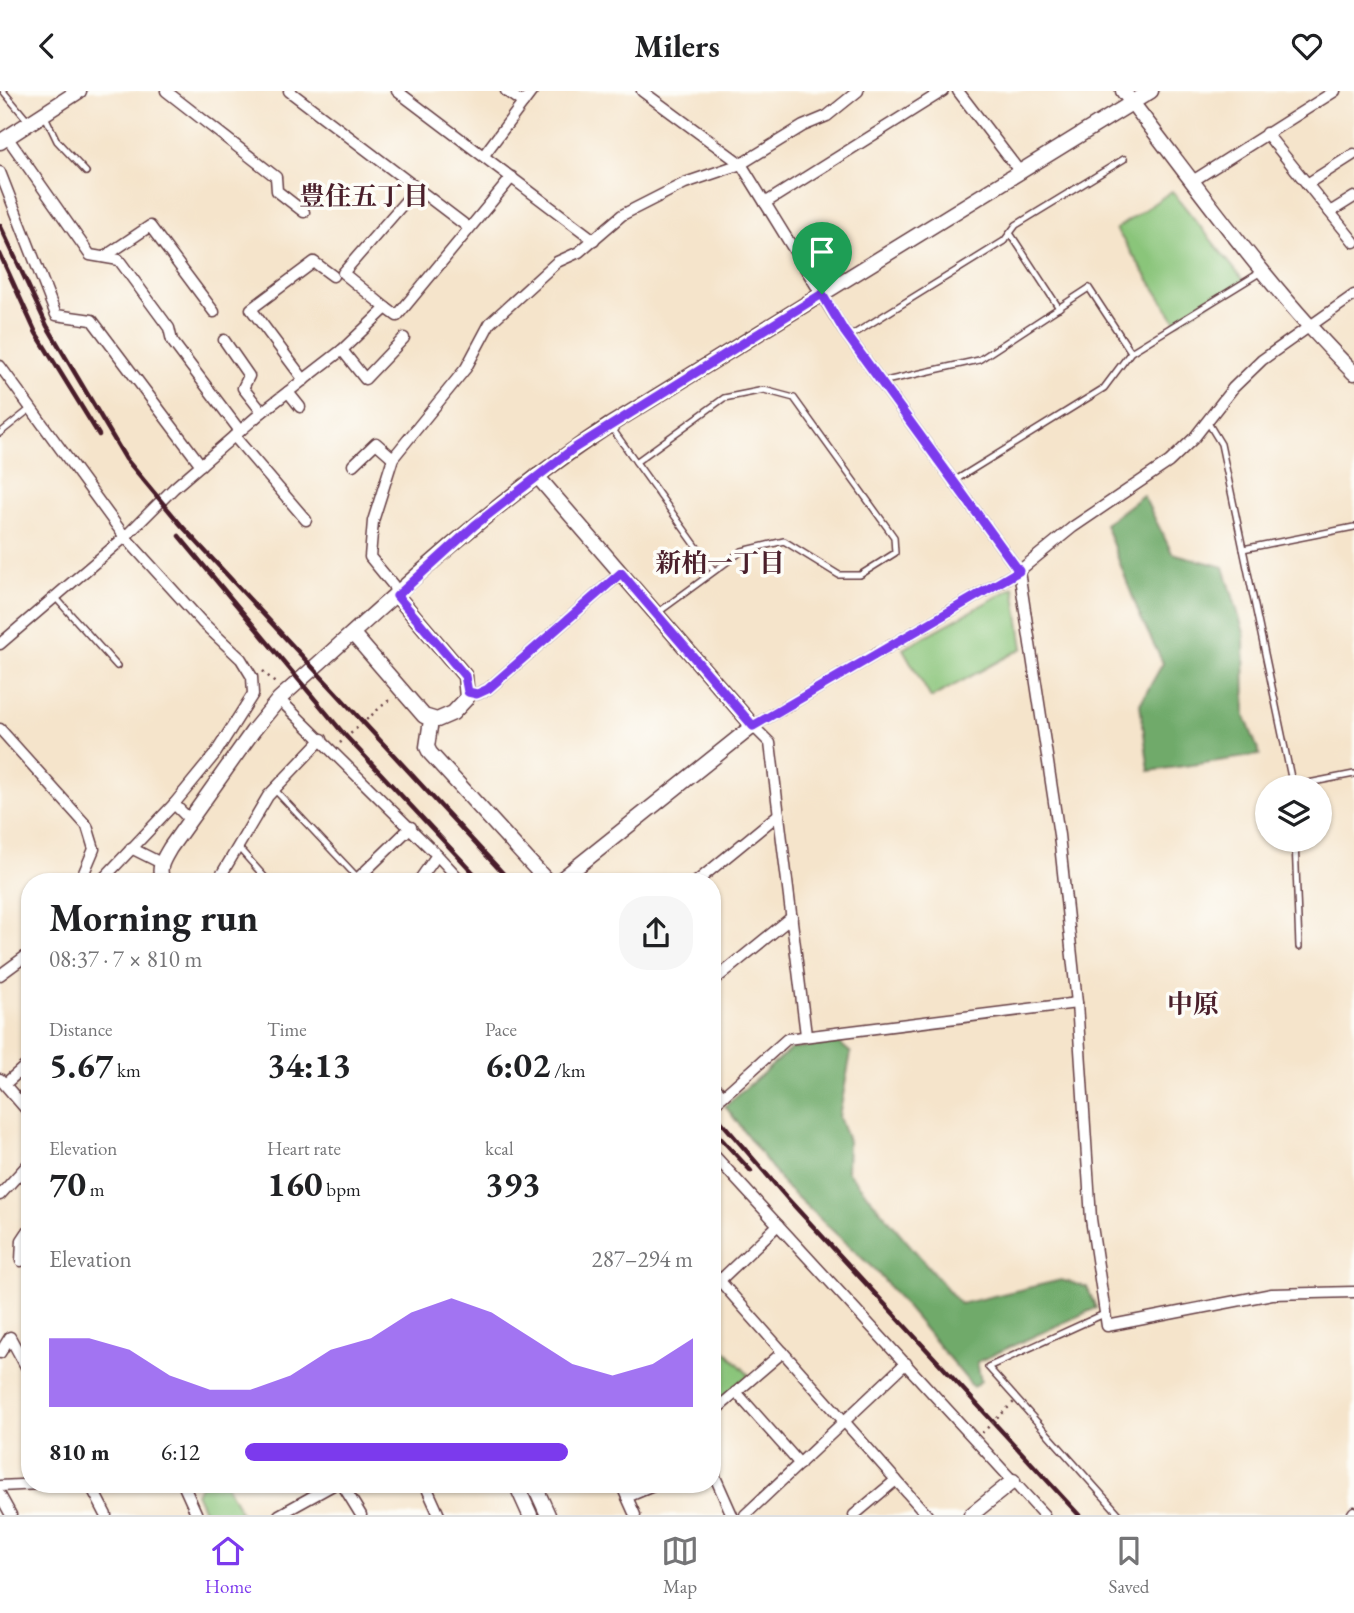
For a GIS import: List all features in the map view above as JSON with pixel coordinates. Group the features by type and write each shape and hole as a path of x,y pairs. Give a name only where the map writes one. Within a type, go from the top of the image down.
{"street":[{"path":"166,91 276,177 277,191 304,212"},
{"path":"289,91 469,227"},
{"path":"397,91 594,240"},
{"path":"506,91 523,103"},
{"path":"484,155 532,91"},
{"path":"642,91 741,164 849,337 1019,571 1059,835 1077,1003 1091,1219 1107,1326 1272,1294 1354,1292"},
{"path":"353,633 424,716 431,720 445,718 465,702 468,692 465,676 397,596 393,585 370,557 373,521 393,459 467,368 490,323 557,261 579,252 622,215 685,183 741,164 803,126 827,116 858,91"},
{"path":"765,203 943,91"},
{"path":"958,91 1020,172"},
{"path":"160,873 161,863 190,820 279,699 475,525 537,476 610,425 1020,172 1128,97 1151,91"},
{"path":"1191,183 1335,91"},
{"path":"75,92 3,140 90,255 119,260 169,328 172,341 237,434 306,520"},
{"path":"1128,97 1261,272 1308,327 1354,373"},
{"path":"1266,133 1354,242"},
{"path":"1307,184 1354,154"},
{"path":"0,172 56,315 92,320 201,465"},
{"path":"417,188 343,273 397,316 512,177"},
{"path":"1330,212 1354,197"},
{"path":"104,257 150,226 214,312"},
{"path":"304,380 251,309 314,262 333,276"},
{"path":"569,873 753,726 1019,571 1073,527 1169,462 1207,421 1233,387 1262,360 1354,295"},
{"path":"0,644 125,537 262,412 342,350 386,309"},
{"path":"342,350 365,379 404,338"},
{"path":"224,340 249,376 243,387 262,412"},
{"path":"0,366 125,537 202,622 241,659 252,677 253,694 215,754 174,804 108,873"},
{"path":"288,392 300,407"},
{"path":"353,465 376,443 393,459"},
{"path":"537,476 770,743 806,1035"},
{"path":"468,692 477,694 488,689 621,573"},
{"path":"279,699 411,827 454,873"},
{"path":"431,720 427,747 430,753 540,873"},
{"path":"0,729 87,826 94,849 84,873"},
{"path":"222,873 275,790 322,739"},
{"path":"174,804 190,820"},
{"path":"707,873 779,814"},
{"path":"363,873 411,827"},
{"path":"131,848 161,863"},
{"path":"424,873 437,855"},
{"path":"721,975 792,917"},
{"path":"0,975 21,960"},
{"path":"723,1096 787,1039 1077,1003"},
{"path":"21,1068 2,1081 21,1103"},
{"path":"721,1163 1044,1515"},
{"path":"2,1189 21,1171"},
{"path":"721,1275 778,1225"},
{"path":"721,1286 783,1352 927,1515"},
{"path":"0,1353 10,1337 21,1357"},
{"path":"721,1405 783,1352"},
{"path":"745,1515 905,1363"},
{"path":"736,1392 800,1464"},
{"path":"854,1515 896,1480"},
{"path":"971,1515 1013,1481"},
{"path":"0,1486 21,1485"},
{"path":"721,1490 732,1515"},
{"path":"95,1493 106,1515"},
{"path":"189,1493 197,1515"},
{"path":"279,1515 319,1493"},
{"path":"348,1493 361,1515"},
{"path":"429,1493 439,1515"},
{"path":"520,1493 530,1515"},
{"path":"538,1493 548,1515"},
{"path":"625,1493 635,1515"},
{"path":"627,1497 637,1493"},
{"path":"0,1495 10,1515"}],"lane":[{"path":"3,91 28,122"},
{"path":"43,113 57,141 86,172"},
{"path":"849,337 1004,241 1016,225 1124,159"},
{"path":"1010,233 1059,308"},
{"path":"954,481 1104,387 1131,352 1261,272"},
{"path":"881,382 979,360 1089,288 1131,352"},
{"path":"636,462 724,398 764,390 794,398 894,537 895,553 860,575 839,575 784,541 742,551 656,614"},
{"path":"0,433 31,408"},
{"path":"1207,421 1221,444 1290,775"},
{"path":"610,425 714,571"},
{"path":"1243,549 1354,527"},
{"path":"55,597 117,666"},
{"path":"1332,779 1354,774"},
{"path":"275,790 350,873"},
{"path":"238,847 261,873"},
{"path":"1295,852 1299,947"},
{"path":"1104,1314 988,1367 1120,1515"}],"path":[{"path":"333,750 400,689"},
{"path":"982,1433 1016,1400"}],"green space":[{"path":"1172,191 1244,281 1177,323 1116,229"},
{"path":"1143,495 1172,553 1224,567 1244,633 1245,716 1260,755 1149,771 1140,704 1163,663 1140,616 1105,524"},
{"path":"1014,587 1023,648 931,698 903,649"},
{"path":"838,1042 851,1053 839,1117 848,1141 847,1171 960,1304 1061,1280 1087,1287 1096,1308 977,1362 981,1381 973,1387 877,1272 786,1187 725,1106 791,1049"},
{"path":"721,1346 749,1375 721,1399"},
{"path":"196,1493 231,1493 242,1515 206,1515"}],"railway":[{"path":"0,225 47,326 126,459 181,525 503,873"},
{"path":"0,254 36,333 99,435"},
{"path":"179,536 343,733 474,873"},
{"path":"721,1121 787,1198 1079,1515"},
{"path":"721,1139 751,1171"}],"district":[{"name":"豊住五丁目","path":"364,196"},
{"name":"新柏一丁目","path":"720,563"},
{"name":"中原","path":"1193,1004"}],"route":[{"path":"822,294 844,331 1019,571 753,726 621,573 488,689 477,694 468,692 465,676 397,596 475,525 573,449 822,294"}]}
